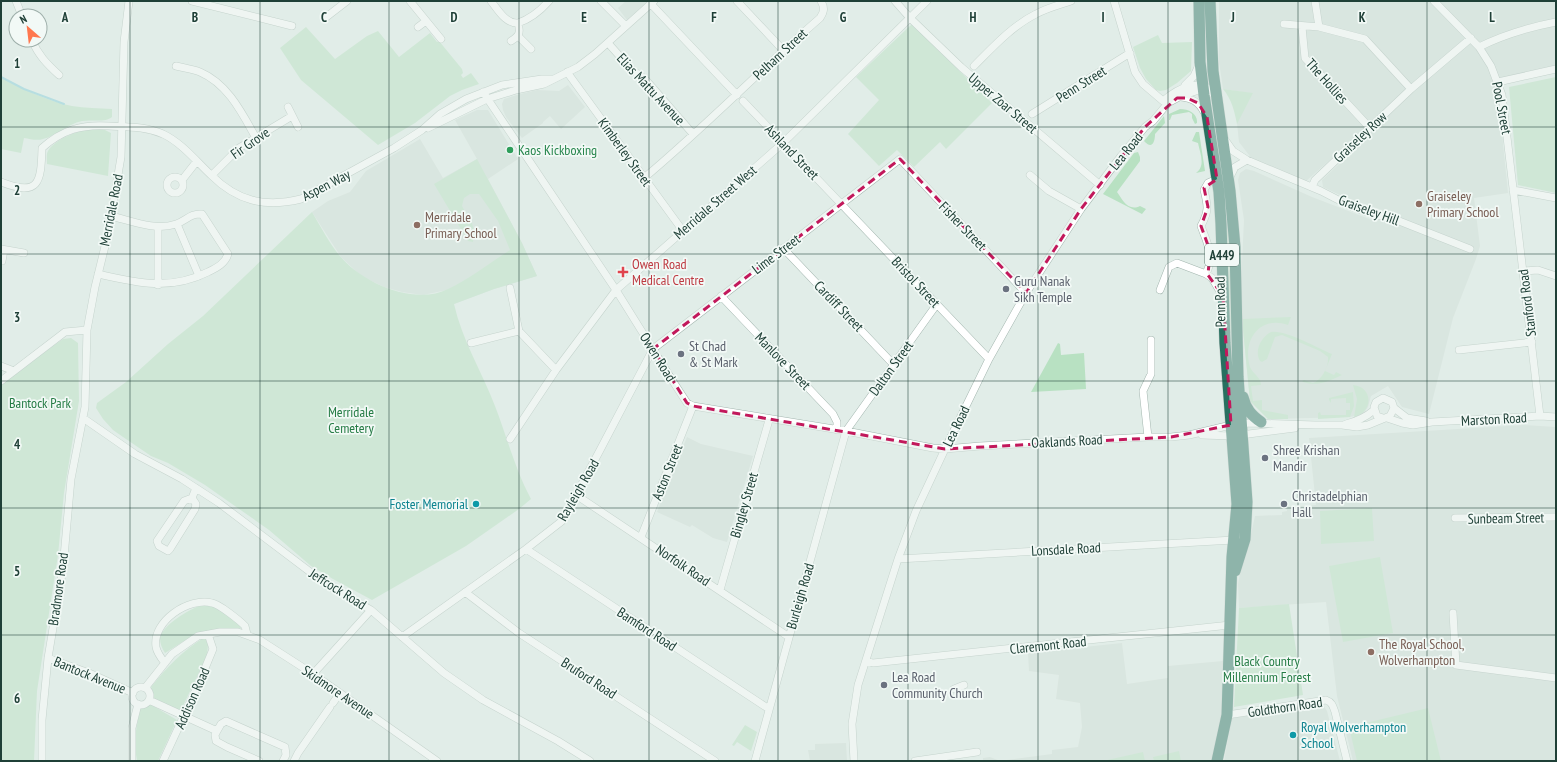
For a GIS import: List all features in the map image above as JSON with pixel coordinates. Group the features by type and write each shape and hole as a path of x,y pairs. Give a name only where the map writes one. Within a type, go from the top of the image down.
{"highway":[{"name":"Penn Road","path":"1199,1 1200,62 1217,179 1221,224 1223,296 1236,430 1244,453 1247,502 1245,539 1232,578"},
{"name":"Penn Road","path":"1210,1 1213,71 1229,179 1234,247 1238,377 1236,430 1237,504 1232,557 1227,715 1217,761"},
{"path":"1238,377 1245,406 1251,415 1261,422"}],"street":[{"name":"Merridale Road","path":"84,418 86,398 87,330 111,216 121,157 123,127 124,42 129,1"},
{"path":"192,1 292,26"},
{"path":"325,18 347,1"},
{"path":"410,1 441,39"},
{"path":"491,1 500,13 514,24 524,22 549,1"},
{"path":"601,1 626,26"},
{"path":"737,1 783,50"},
{"name":"Pelham Street","path":"737,95 783,50 820,18 824,8 820,1"},
{"name":"Upper Zoar Street","path":"895,1 910,18 961,67 1100,185"},
{"name":"Merridale Street West","path":"510,439 556,370 616,290 783,143 927,1"},
{"path":"974,66 1013,28 1036,14 1071,1"},
{"path":"1114,1 1138,77 1143,84 1163,101"},
{"path":"1315,1 1319,27"},
{"name":"Pool Street","path":"1434,1 1479,47 1491,66 1498,82 1505,114 1513,190"},
{"name":"Aspen Way","path":"1,182 17,188 25,189 33,185 37,181 42,170 42,148 57,137 76,128 94,124 140,127 163,134 180,145 212,176 233,193 251,200 263,202 289,202 301,198 332,182 394,148 422,130 485,96 544,84 567,72 588,60 652,3"},
{"path":"652,3 737,95"},
{"path":"332,13 337,20"},
{"path":"418,27 426,22"},
{"path":"1479,47 1489,41 1536,26 1556,22"},
{"path":"511,41 518,36 520,32 518,24"},
{"path":"1284,24 1302,27 1319,27 1365,39 1411,89"},
{"name":"The Hollies","path":"1302,27 1305,58 1370,128"},
{"path":"518,36 530,49"},
{"name":"Graiseley Row","path":"1312,188 1315,180 1411,89 1471,38"},
{"name":"Elias Mattu Avenue","path":"608,43 632,70 645,79 693,134"},
{"path":"35,48 45,62 59,75"},
{"name":"Penn Street","path":"1032,114 1130,53"},
{"name":"Lea Road","path":"1145,128 1149,118 1163,101 1192,79 1200,62"},
{"path":"176,66 202,73 216,82 232,98 256,138"},
{"path":"1498,82 1556,70"},
{"name":"Lea Road","path":"854,761 852,737 853,708 858,685 866,661 867,652 898,559 916,511 990,359 1026,293 1082,209 1100,185 1145,128 1168,103 1177,98 1196,92 1211,78 1213,71"},
{"name":"Kimberley Street","path":"567,72 682,231"},
{"name":"Lea Road","path":"1182,88 1192,85 1203,86"},
{"path":"1203,86 1212,92 1217,100"},
{"name":"Elias Mattu Avenue","path":"644,178 737,95"},
{"name":"Owen Road","path":"485,96 616,290 687,403 693,406"},
{"path":"1177,98 1187,98 1193,100 1201,106 1207,117"},
{"name":"Ashland Street","path":"743,101 842,204"},
{"path":"288,107 298,127"},
{"name":"Fir Grove","path":"212,176 239,148 292,116"},
{"name":"Graiseley Hill","path":"1223,137 1233,151 1247,160 1352,207 1376,215 1389,217 1470,249"},
{"name":"Lime Street","path":"653,349 900,159"},
{"name":"Fisher Street","path":"900,159 1026,293"},
{"path":"182,180 197,160"},
{"path":"1229,179 1235,167 1247,160"},
{"path":"1030,175 1049,191 1082,209"},
{"path":"1206,274 1210,263 1210,250 1201,226 1206,218 1208,207 1204,190 1208,183 1217,179"},
{"path":"1513,190 1556,198"},
{"name":"Stanford Road","path":"1513,190 1540,416"},
{"name":"Bristol Street","path":"842,204 990,359"},
{"path":"98,274 141,283 180,283 199,276 221,264 226,260 228,254 202,214 190,216 177,224 158,227 111,216"},
{"path":"177,224 199,276"},
{"path":"158,227 158,284"},
{"name":"Cardiff Street","path":"783,248 894,364"},
{"path":"2,261 2,250 24,253"},
{"path":"1160,290 1169,267 1176,263 1206,274 1212,278 1223,296"},
{"path":"1523,271 1538,270 1556,276"},
{"path":"510,288 519,331 556,370"},
{"name":"Manlove Street","path":"722,296 833,414 837,422 837,430"},
{"name":"Dalton Street","path":"846,431 937,304"},
{"path":"1,381 65,332 87,330"},
{"path":"471,344 519,331"},
{"path":"1148,437 1143,391 1151,374 1151,340"},
{"path":"1459,350 1532,342"},
{"name":"Rayleigh Road","path":"402,637 559,523 576,495 653,349"},
{"path":"1,366 14,371"},
{"name":"Marston Road","path":"1342,425 1368,416 1374,410 1376,402 1384,398 1392,402 1394,408 1407,418 1432,422"},
{"path":"693,406 945,449"},
{"name":"Aston Street","path":"641,537 693,406"},
{"path":"1385,418 1392,414 1394,408"},
{"name":"Marston Road","path":"1374,410 1377,416 1402,424 1413,425 1432,422 1540,416 1556,417"},
{"name":"Jeffcock Road","path":"84,418 135,454 196,488 238,516 326,584 371,610 444,673 484,700 558,741 590,761"},
{"name":"Bradmore Road","path":"42,761 42,714 48,658 63,568 71,479 84,418"},
{"name":"Marston Road","path":"1236,430 1261,422 1342,425 1357,427 1368,425 1385,418"},
{"name":"Bingley Street","path":"720,590 769,420"},
{"name":"Marston Road","path":"1236,430 1316,425"},
{"name":"Oaklands Road","path":"1190,435 1236,430"},
{"name":"Oaklands Road","path":"945,449 1148,437 1171,437 1236,430"},
{"name":"Burleigh Road","path":"754,761 846,431"},
{"path":"192,498 196,504 195,509 170,549 168,551 159,546 158,541 184,501 192,498 196,488"},
{"name":"Norfolk Road","path":"576,495 789,637"},
{"name":"Sunbeam Street","path":"1455,518 1556,517"},
{"name":"Lonsdale Road","path":"898,559 1234,540"},
{"name":"Bamford Road","path":"526,548 769,709"},
{"name":"Bruford Road","path":"465,592 519,633 715,761"},
{"name":"Skidmore Avenue","path":"165,663 156,646 157,636 162,625 167,619 186,605 201,602 213,603 245,626 247,634"},
{"path":"313,674 371,610"},
{"path":"1453,613 1456,665 1556,678"},
{"name":"Claremont Road","path":"866,661 874,663 895,661 1230,625"},
{"name":"Skidmore Avenue","path":"146,688 172,654 198,636 230,631 247,634 260,640 313,674 426,758 437,761"},
{"name":"Addison Road","path":"163,761 213,650 208,634"},
{"name":"Bantock Avenue","path":"48,658 89,673 133,693"},
{"path":"954,689 964,685"},
{"path":"140,687 146,688 150,695 149,700 145,704 138,704 134,700 133,693 140,687"},
{"path":"294,761 340,693"},
{"path":"149,700 217,731"},
{"name":"Goldthorn Road","path":"1227,715 1326,700 1329,701 1332,704 1347,761"},
{"path":"132,761 132,728 138,704"},
{"path":"259,761 216,741 215,735 221,724 226,721 285,747 286,755 283,761"},
{"path":"915,761 977,752"}],"highlighted area":[{"path":"1177,98 1187,98 1198,103 1207,117 1217,179 1204,188 1208,207 1201,226 1210,251 1208,275 1223,296 1231,425 1171,437 945,449 693,406 687,403 653,349 900,159 1026,293 1081,209 1145,127"}],"shaded area":[{"path":"626,1 648,1 627,20 618,8"},
{"path":"1219,1 1556,1 1556,65 1496,79 1501,106 1508,193 1474,198 1480,246 1453,318 1429,414 1402,407 1388,386 1371,396 1368,407 1363,414 1350,417 1268,419 1250,401 1242,319 1241,284 1244,220 1238,180 1240,173 1246,169 1254,171 1312,197 1377,222 1382,210 1342,196 1323,187 1322,180 1355,149 1349,143 1305,182 1252,159 1239,142 1237,123 1248,93 1223,89 1219,62"},
{"path":"568,85 585,107 561,129 550,116 522,138 506,117 502,104 504,99 537,90 559,91"},
{"name":"Merridale Primary School","path":"477,110 488,110 518,159 488,179 522,243 537,276 494,289 454,304 447,290 423,295 402,292 384,287 361,276 341,257 312,212 328,201 350,192 366,171 420,139 443,178 477,159 455,120"},
{"path":"1524,425 1556,427 1556,761 1353,761 1337,696 1326,602 1239,608 1238,584 1241,567 1244,562 1255,516 1282,515 1282,512 1287,511 1287,507 1316,505 1309,438"},
{"path":"687,437 701,444 753,456 727,542 713,538 692,525 690,527 657,512"},
{"path":"1122,643 1127,684 1168,678 1168,666 1223,661 1222,711 1213,761 1000,761 1052,754 1052,750 1078,747 1082,727 1080,703 1056,699 1059,675 1029,671 1028,653"},
{"path":"1323,705 1327,711 1340,761 1224,761 1232,718"},
{"path":"846,743 847,761 810,761 808,750 815,750 815,744"},
{"path":"990,757 1000,761 983,761 983,758"}],"green space":[{"path":"912,24 992,103 946,149 940,142 914,167 897,150 879,166 848,134 879,100 856,77"},
{"path":"306,27 335,59 367,36 378,31 399,57 430,33 437,42 439,41 462,69 463,73 461,75 463,78 471,73 479,84 450,96 415,123 378,145 301,80 280,48"},
{"path":"1158,35 1162,43 1192,42 1191,71 1177,83 1166,90 1160,91 1156,90 1146,79 1140,68 1133,47"},
{"path":"1,77 36,94 63,104 112,109 112,117 106,120 86,120 67,127 41,140 24,138 21,153 1,149"},
{"path":"1556,77 1556,193 1518,185 1509,87"},
{"path":"1223,89 1253,93 1237,124 1231,101"},
{"path":"1180,109 1187,110 1192,113 1196,117 1197,123 1195,124 1192,114 1189,112 1172,115 1169,120 1169,114"},
{"path":"1164,116 1165,123 1155,134 1154,142 1151,145 1147,144 1144,141"},
{"path":"1216,123 1222,160 1230,253 1231,333 1228,333 1213,124"},
{"path":"94,128 111,133 108,176 47,164 47,152 57,142 75,133"},
{"path":"1196,132 1199,132 1205,171 1196,173 1201,167 1202,163 1198,143 1192,141"},
{"path":"1138,152 1140,161 1117,192 1123,201 1129,206 1140,206 1146,209 1142,214 1103,194 1134,153"},
{"name":"Merridale Cemetery","path":"477,159 522,243 537,276 494,289 454,304 462,330 490,393 516,465 531,499 466,546 372,600 311,566 269,530 205,485 168,463 151,456 113,430 103,419 96,408 97,403 126,382 168,344 203,316 312,212 332,246 350,266 375,283 405,293 420,295 435,294 448,289 472,276 510,250 498,221 479,194 470,194 464,198 462,206 473,226 473,242 468,241 434,184"},
{"path":"1291,317 1288,325 1278,323 1269,324 1256,332 1251,339 1248,357 1250,367 1261,382 1261,385 1251,386 1253,401 1262,400 1262,410 1288,415 1288,419 1268,419 1250,401 1242,319"},
{"path":"1271,332 1284,333 1332,354 1325,371 1334,375 1336,372 1342,375 1319,384 1303,382 1302,381 1304,380 1313,383 1322,376 1326,368 1328,357 1320,351 1282,335 1275,337 1267,359 1262,362 1260,361 1258,357 1258,349 1264,337"},
{"name":"Bantock Park","path":"71,338 78,343 79,401 64,493 58,555 37,691 34,761 1,761 1,383 63,339"},
{"path":"1058,343 1060,344 1061,355 1084,353 1086,389 1031,392"},
{"path":"1353,385 1365,390 1368,395 1368,406 1365,411 1354,417 1357,399"},
{"path":"1353,392 1354,406 1350,417 1318,419 1318,413 1320,412 1321,415 1346,415 1346,410 1350,410 1350,403 1346,403 1346,398 1331,399 1331,403 1329,398"},
{"path":"1372,508 1374,541 1321,544 1320,511"},
{"path":"1380,557 1393,633 1343,642 1329,566"},
{"name":"Black Country Millennium Forest","path":"1289,604 1303,695 1234,707 1239,608"},
{"path":"201,605 214,607 233,619 241,628 184,641 165,653 160,642 162,633 177,618"},
{"path":"205,637 208,645 207,656 181,710 179,712 154,699 151,687 163,672 189,648"},
{"path":"150,704 177,720 158,761 137,761 134,742 140,708 146,707"},
{"path":"1428,708 1441,761 1357,761 1349,727"},
{"path":"745,725 757,732 751,751 737,742 734,746 732,745"},
{"path":"1179,751 1181,761 1154,761 1153,757"},
{"path":"1143,752 1145,761 1103,761"}],"waterway":[{"path":"1,77 24,89 64,104"}],"place":[{"name":"Kaos Kickboxing","path":"510,150"},
{"name":"Graiseley Primary School","path":"1419,204"},
{"name":"Merridale Primary School","path":"417,225"},
{"name":"Owen Road Medical Centre","path":"623,272"},
{"name":"Guru Nanak Sikh Temple","path":"1006,289"},
{"name":"St Chad & St Mark","path":"681,354"},
{"name":"Shree Krishan Mandir","path":"1265,458"},
{"name":"Foster Memorial","path":"476,504"},
{"name":"Christadelphian Hall","path":"1284,504"},
{"name":"The Royal School, Wolverhampton","path":"1371,652"},
{"name":"Lea Road Community Church","path":"884,685"},
{"name":"Royal Wolverhampton School","path":"1293,735"}]}
